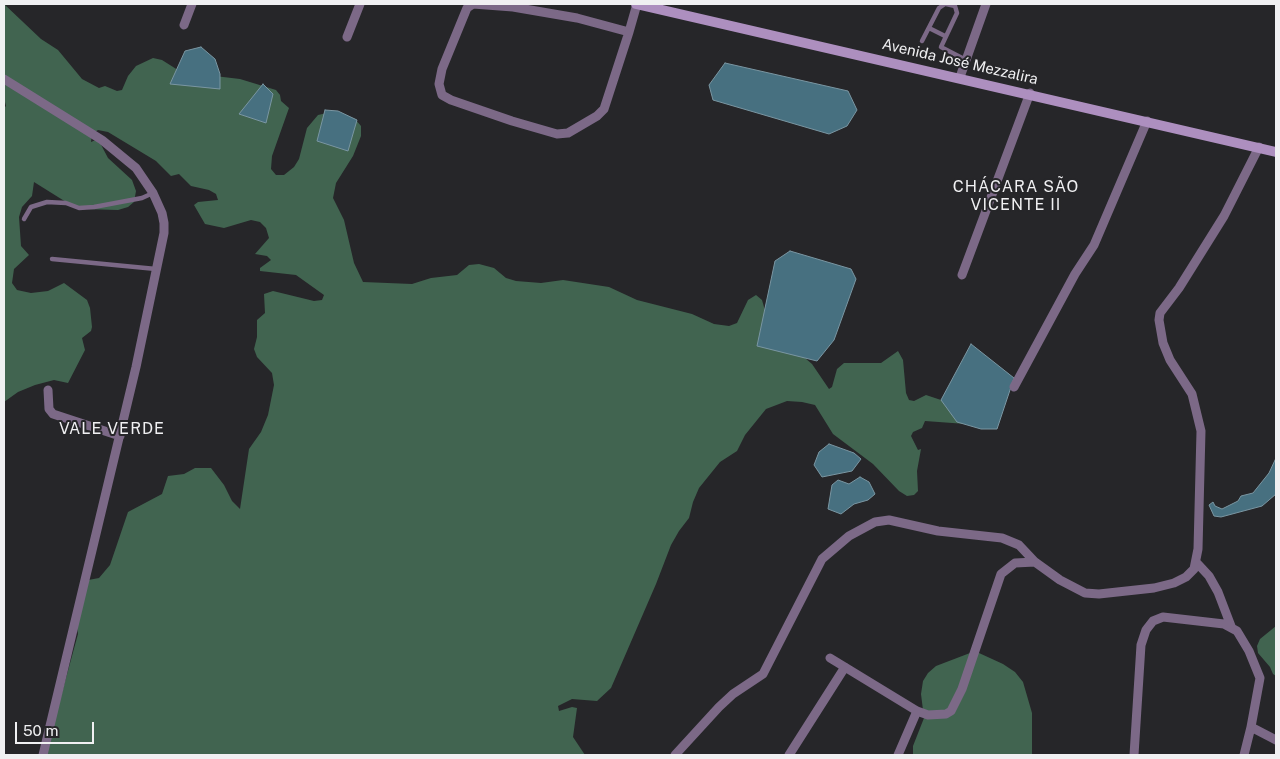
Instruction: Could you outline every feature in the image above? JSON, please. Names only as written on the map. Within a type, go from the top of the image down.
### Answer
[{"type":"main road","name":"Avenida José Mezzalira","points":[[637,4],[1030,93],[1276,152]]},
{"type":"street","points":[[184,25],[192,4]]},
{"type":"street","points":[[347,37],[360,4]]},
{"type":"street","points":[[629,32],[577,18],[513,7],[473,4],[467,8],[442,70],[439,84],[442,94],[451,100],[512,122],[557,134],[568,133],[597,116],[604,109],[629,32],[637,4]]},
{"type":"street","points":[[960,77],[986,4]]},
{"type":"street","points":[[4,79],[102,140],[136,168],[154,193],[164,223],[120,436],[43,755]]},
{"type":"street","points":[[962,275],[1030,93]]},
{"type":"street","points":[[1014,387],[1075,274],[1094,245],[1147,121]]},
{"type":"street","points":[[675,755],[733,694],[763,674],[822,559],[832,549],[862,527],[875,522],[889,520],[938,531],[1002,538],[1019,545],[1035,562],[1074,590],[1099,594],[1174,583],[1186,577],[1194,569],[1196,562],[1201,431],[1192,394],[1170,360],[1160,330],[1160,313],[1179,288],[1224,216],[1258,148]]},
{"type":"street","points":[[48,390],[49,409],[53,414],[120,436]]},
{"type":"street","points":[[830,658],[917,711],[938,716],[951,710],[962,689],[1001,574],[1015,563],[1035,562]]},
{"type":"street","points":[[1196,562],[1209,576],[1218,592],[1231,626],[1241,636],[1260,678],[1244,755]]},
{"type":"street","points":[[1134,755],[1140,645],[1146,630],[1154,621],[1163,617],[1231,626]]},
{"type":"street","points":[[789,755],[845,667]]},
{"type":"street","points":[[898,755],[917,711]]},
{"type":"street","points":[[1251,727],[1276,740]]},
{"type":"lane","points":[[922,41],[939,8],[945,4],[955,6],[957,13],[941,47],[966,60]]},
{"type":"lane","points":[[929,28],[945,36]]},
{"type":"lane","points":[[24,219],[31,207],[47,202],[66,203],[79,208],[94,207],[154,193]]},
{"type":"lane","points":[[52,259],[156,269]]},
{"type":"green space","points":[[4,4],[41,39],[58,50],[82,79],[99,88],[105,86],[117,91],[122,90],[128,76],[136,66],[153,58],[162,60],[181,72],[240,79],[276,90],[280,95],[281,101],[289,108],[272,156],[271,169],[276,175],[284,175],[294,167],[299,159],[307,128],[318,115],[336,111],[355,119],[361,126],[361,136],[353,156],[336,183],[333,198],[344,220],[354,263],[363,282],[412,284],[431,278],[457,275],[469,265],[479,264],[494,268],[506,278],[516,281],[541,283],[563,280],[609,287],[637,300],[692,314],[714,324],[729,326],[737,323],[748,300],[756,295],[762,300],[770,328],[812,364],[829,389],[832,387],[837,369],[844,363],[881,363],[898,351],[903,360],[906,393],[909,400],[914,401],[926,395],[953,404],[966,424],[925,421],[922,428],[913,432],[911,436],[918,450],[921,449],[917,471],[918,491],[914,495],[907,496],[899,491],[873,464],[833,434],[815,405],[787,401],[766,409],[745,435],[737,451],[720,462],[699,488],[689,518],[671,545],[611,688],[597,701],[572,699],[558,706],[559,711],[572,707],[577,708],[573,737],[585,755],[45,755],[78,634],[75,612],[83,581],[99,578],[110,565],[128,512],[162,494],[168,476],[184,474],[195,468],[211,468],[224,485],[232,501],[240,509],[249,449],[261,432],[268,415],[274,385],[272,373],[257,357],[254,349],[257,337],[257,320],[265,313],[264,294],[273,291],[314,301],[322,300],[324,295],[296,275],[260,271],[260,268],[271,260],[267,256],[255,254],[269,238],[266,228],[260,222],[251,220],[224,228],[205,224],[194,205],[198,202],[218,200],[216,194],[209,190],[191,186],[179,174],[171,176],[156,161],[108,132],[98,130],[92,134],[91,142],[98,139],[108,158],[132,180],[136,191],[134,202],[128,207],[118,210],[84,209],[66,202],[34,182],[32,196],[22,207],[19,217],[21,246],[29,255],[14,269],[12,283],[17,290],[31,293],[48,291],[64,283],[87,300],[92,327],[91,331],[82,338],[85,350],[68,383],[54,380],[35,385],[18,392],[4,402],[4,108],[6,106],[4,98]]},
{"type":"green space","points":[[1276,626],[1276,676],[1258,653],[1257,646],[1260,639]]},
{"type":"green space","points":[[970,653],[979,653],[1003,664],[1015,672],[1023,682],[1032,713],[1032,755],[913,755],[913,746],[924,718],[921,694],[923,681],[936,666]]},
{"type":"water","points":[[201,47],[215,59],[220,74],[220,89],[170,84],[185,51]]},
{"type":"water","points":[[725,63],[848,91],[857,110],[847,126],[829,134],[713,100],[709,85]]},
{"type":"water","points":[[263,84],[273,94],[266,123],[239,114]]},
{"type":"water","points":[[325,110],[338,111],[357,120],[348,151],[317,141]]},
{"type":"water","points":[[790,251],[851,269],[856,279],[834,340],[817,361],[757,346],[775,261]]},
{"type":"water","points":[[971,344],[1014,378],[997,429],[981,429],[957,422],[941,400]]},
{"type":"water","points":[[829,444],[854,453],[861,459],[852,471],[822,477],[814,465],[819,452]]},
{"type":"water","points":[[1276,458],[1276,494],[1262,506],[1221,517],[1214,516],[1209,505],[1213,502],[1215,506],[1222,509],[1238,501],[1241,496],[1253,493],[1269,473]]},
{"type":"water","points":[[860,477],[869,482],[875,494],[868,500],[854,504],[841,514],[828,509],[832,485],[838,480],[849,484]]},
{"type":"district","name":"CHÁCARA SÃO VICENTE II","points":[[1016,196]]},
{"type":"district","name":"VALE VERDE","points":[[112,429]]}]
